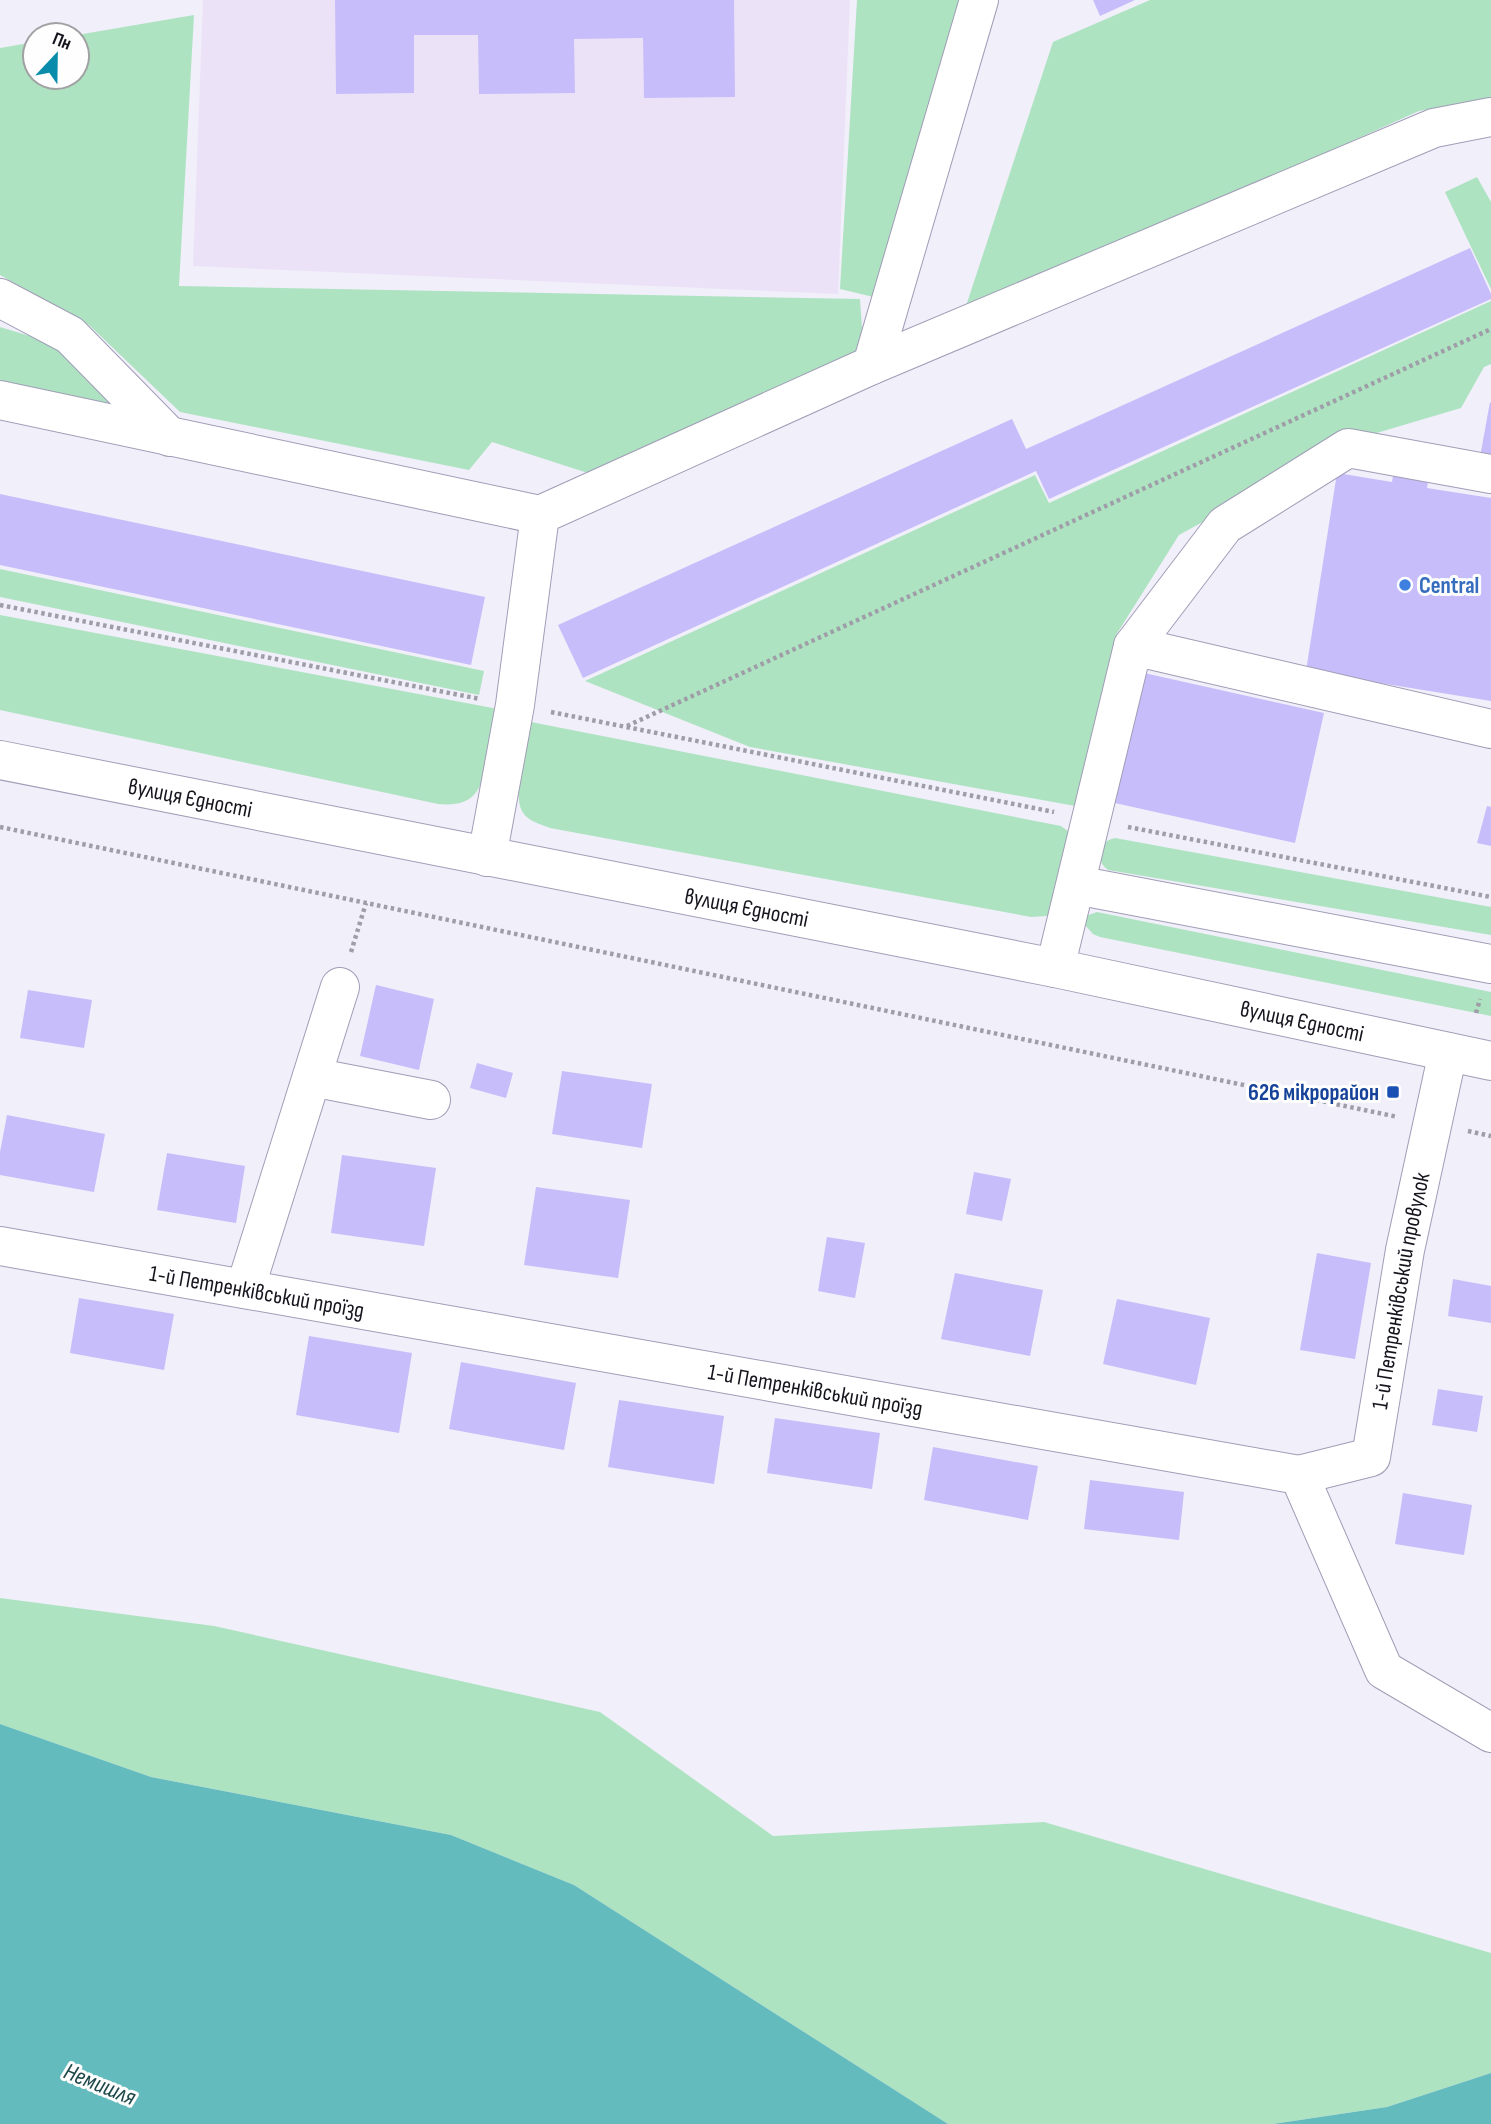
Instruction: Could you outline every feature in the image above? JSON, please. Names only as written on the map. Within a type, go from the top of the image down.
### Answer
[{"type":"street","points":[[873,365],[979,0]]},
{"type":"street","points":[[0,400],[540,514],[873,365],[1434,128],[1491,117]]},
{"type":"street","points":[[0,298],[70,335],[170,437]]},
{"type":"street","points":[[1055,968],[1133,646],[1225,524],[1348,448],[1491,474]]},
{"type":"street","points":[[487,857],[515,705],[540,514]]},
{"type":"street","points":[[1133,646],[1491,729]]},
{"type":"street","name":"вулиця Єдності","points":[[0,760],[1055,968],[1491,1060]]},
{"type":"street","points":[[1076,885],[1491,964]]},
{"type":"street","points":[[245,1289],[340,987]]},
{"type":"street","name":"1-й Петренківський провулок","points":[[1299,1475],[1371,1457],[1405,1250],[1448,1052]]},
{"type":"street","points":[[312,1077],[431,1100]]},
{"type":"street","name":"1-й Петренківський проїзд","points":[[0,1246],[1299,1475]]},
{"type":"street","points":[[1299,1475],[1384,1670],[1491,1733]]},
{"type":"path","points":[[625,727],[1491,329]]},
{"type":"path","points":[[0,605],[1491,897]]},
{"type":"path","points":[[0,827],[1491,1136]]},
{"type":"path","points":[[340,987],[366,903]]},
{"type":"shaded area","points":[[203,0],[850,0],[838,294],[193,266]]},
{"type":"green space","points":[[857,0],[968,0],[882,299],[840,289]]},
{"type":"green space","points":[[1150,0],[1491,0],[1491,98],[1419,111],[963,315],[1053,42]]},
{"type":"green space","points":[[194,15],[179,286],[860,299],[864,357],[597,476],[492,442],[469,470],[180,412],[89,325],[0,275],[0,48],[21,44],[21,91],[91,91],[91,33]]},
{"type":"green space","points":[[1477,177],[1491,202],[1491,289],[1445,192]]},
{"type":"green space","points":[[1491,301],[1491,364],[1484,367],[1461,408],[1353,440],[1179,535],[1116,635],[1075,806],[750,747],[585,681],[1035,475],[1049,503]]},
{"type":"green space","points":[[0,327],[63,346],[133,416],[0,385]]},
{"type":"green space","points":[[0,569],[484,671],[479,695],[0,597]]},
{"type":"green space","points":[[0,615],[498,709],[479,789],[468,800],[460,803],[438,804],[0,710]]},
{"type":"green space","points":[[531,722],[1061,826],[1072,834],[1052,911],[1047,916],[1031,917],[550,828],[527,817],[519,803],[519,780]]},
{"type":"green space","points":[[1115,838],[1491,907],[1491,935],[1108,870],[1101,861],[1100,851],[1105,843]]},
{"type":"green space","points":[[1097,912],[1491,992],[1491,1016],[1100,937],[1085,925],[1086,916]]},
{"type":"green space","points":[[0,1598],[214,1626],[600,1712],[773,1836],[1044,1822],[1491,1953],[1491,2073],[1387,2107],[1273,2124],[948,2124],[574,1885],[451,1835],[151,1777],[0,1724]]},
{"type":"water","name":"Немишля","points":[[0,1724],[151,1777],[451,1835],[574,1885],[948,2124],[0,2124]]},
{"type":"water","points":[[1491,2073],[1491,2124],[1273,2124],[1387,2107]]},
{"type":"building","points":[[335,0],[734,0],[735,97],[644,98],[643,38],[574,39],[575,93],[479,94],[478,35],[414,35],[414,93],[336,94]]},
{"type":"building","points":[[1093,0],[1135,0],[1100,16]]},
{"type":"building","points":[[1470,248],[1491,299],[1049,499],[1036,471],[583,678],[558,625],[1012,419],[1026,449]]},
{"type":"building","points":[[1491,403],[1491,460],[1480,457]]},
{"type":"building","name":"Central","points":[[1395,463],[1430,469],[1427,488],[1491,498],[1491,701],[1306,671],[1337,473],[1392,482]]},
{"type":"building","points":[[0,494],[485,597],[471,665],[0,565]]},
{"type":"building","points":[[1144,673],[1324,713],[1295,843],[1115,803]]},
{"type":"building","points":[[1487,806],[1491,807],[1491,846],[1477,843]]},
{"type":"building","points":[[376,985],[434,999],[419,1070],[360,1056]]},
{"type":"building","points":[[28,990],[92,1000],[84,1048],[20,1038]]},
{"type":"building","points":[[477,1063],[513,1073],[506,1098],[470,1088]]},
{"type":"building","points":[[562,1071],[652,1084],[642,1148],[552,1134]]},
{"type":"building","points":[[7,1115],[105,1134],[94,1192],[0,1175],[0,1152]]},
{"type":"building","points":[[167,1153],[245,1166],[236,1223],[157,1210]]},
{"type":"building","points":[[342,1155],[436,1168],[424,1246],[331,1233]]},
{"type":"building","points":[[974,1172],[1011,1179],[1002,1221],[966,1214]]},
{"type":"building","points":[[536,1187],[630,1200],[618,1278],[524,1265]]},
{"type":"building","points":[[827,1237],[865,1243],[855,1298],[818,1291]]},
{"type":"building","points":[[1317,1253],[1371,1263],[1355,1359],[1300,1350]]},
{"type":"building","points":[[955,1273],[1043,1290],[1030,1356],[941,1339]]},
{"type":"building","points":[[1453,1279],[1491,1286],[1491,1323],[1448,1316]]},
{"type":"building","points":[[79,1298],[174,1314],[164,1370],[70,1353]]},
{"type":"building","points":[[1117,1299],[1210,1318],[1196,1385],[1103,1364]]},
{"type":"building","points":[[309,1336],[412,1353],[399,1433],[296,1415]]},
{"type":"building","points":[[461,1362],[576,1383],[564,1450],[449,1429]]},
{"type":"building","points":[[1438,1389],[1483,1396],[1477,1432],[1432,1425]]},
{"type":"building","points":[[619,1400],[724,1416],[714,1484],[608,1467]]},
{"type":"building","points":[[775,1418],[880,1433],[872,1489],[767,1473]]},
{"type":"building","points":[[933,1447],[1038,1466],[1028,1520],[924,1500]]},
{"type":"building","points":[[1090,1480],[1184,1492],[1179,1540],[1084,1529]]},
{"type":"building","points":[[1403,1493],[1472,1505],[1464,1555],[1395,1544]]},
{"type":"place","name":"Central","points":[[1405,585]]},
{"type":"place","name":"626 мікрорайон","points":[[1393,1092]]}]
